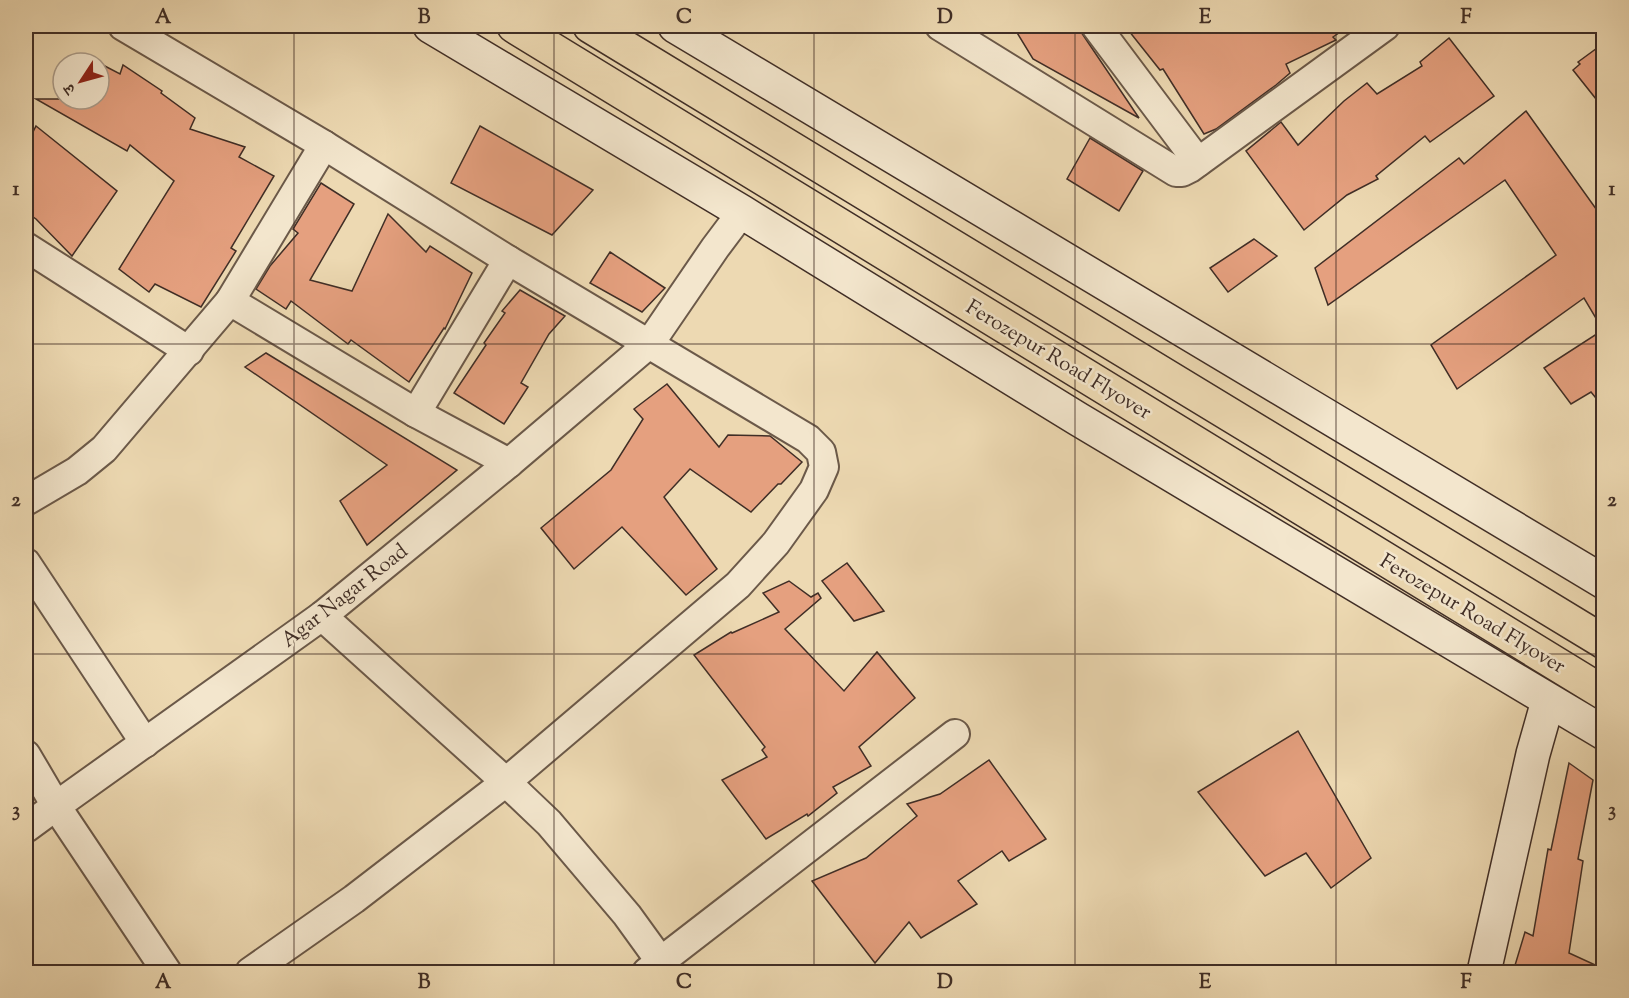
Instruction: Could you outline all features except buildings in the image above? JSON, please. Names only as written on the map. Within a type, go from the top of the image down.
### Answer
[{"type":"highway","name":"Ferozepur Road Flyover","points":[[514,26],[1604,693]]},
{"type":"highway","name":"Ferozepur Road Flyover","points":[[590,26],[1604,642]]},
{"type":"main road","points":[[430,26],[742,212],[1077,419],[1599,731]]},
{"type":"main road","points":[[675,26],[1604,582]]},
{"type":"main road","points":[[1506,675],[1533,754]]},
{"type":"main road","points":[[1484,972],[1533,754],[1548,701]]},
{"type":"main road","points":[[1533,754],[1560,739],[1599,731]]},
{"type":"street","points":[[123,26],[324,145],[508,260],[808,439],[821,452],[824,467],[814,490],[776,543],[738,585],[506,782],[354,899],[250,972]]},
{"type":"street","points":[[940,26],[1176,172],[1182,172],[1198,162],[1385,26]]},
{"type":"street","points":[[1096,26],[1198,162]]},
{"type":"street","points":[[26,501],[77,471],[104,450],[189,351],[230,302],[324,145]]},
{"type":"street","name":"Agar Nagar Road","points":[[26,828],[322,616],[509,463],[650,343],[742,212]]},
{"type":"street","points":[[26,247],[189,351]]},
{"type":"street","points":[[416,413],[508,260]]},
{"type":"street","points":[[230,302],[416,413],[509,463]]},
{"type":"street","points":[[26,563],[146,743]]},
{"type":"street","points":[[322,616],[549,823],[627,915],[654,967],[955,734]]},
{"type":"street","points":[[26,755],[56,806],[167,972]]}]
